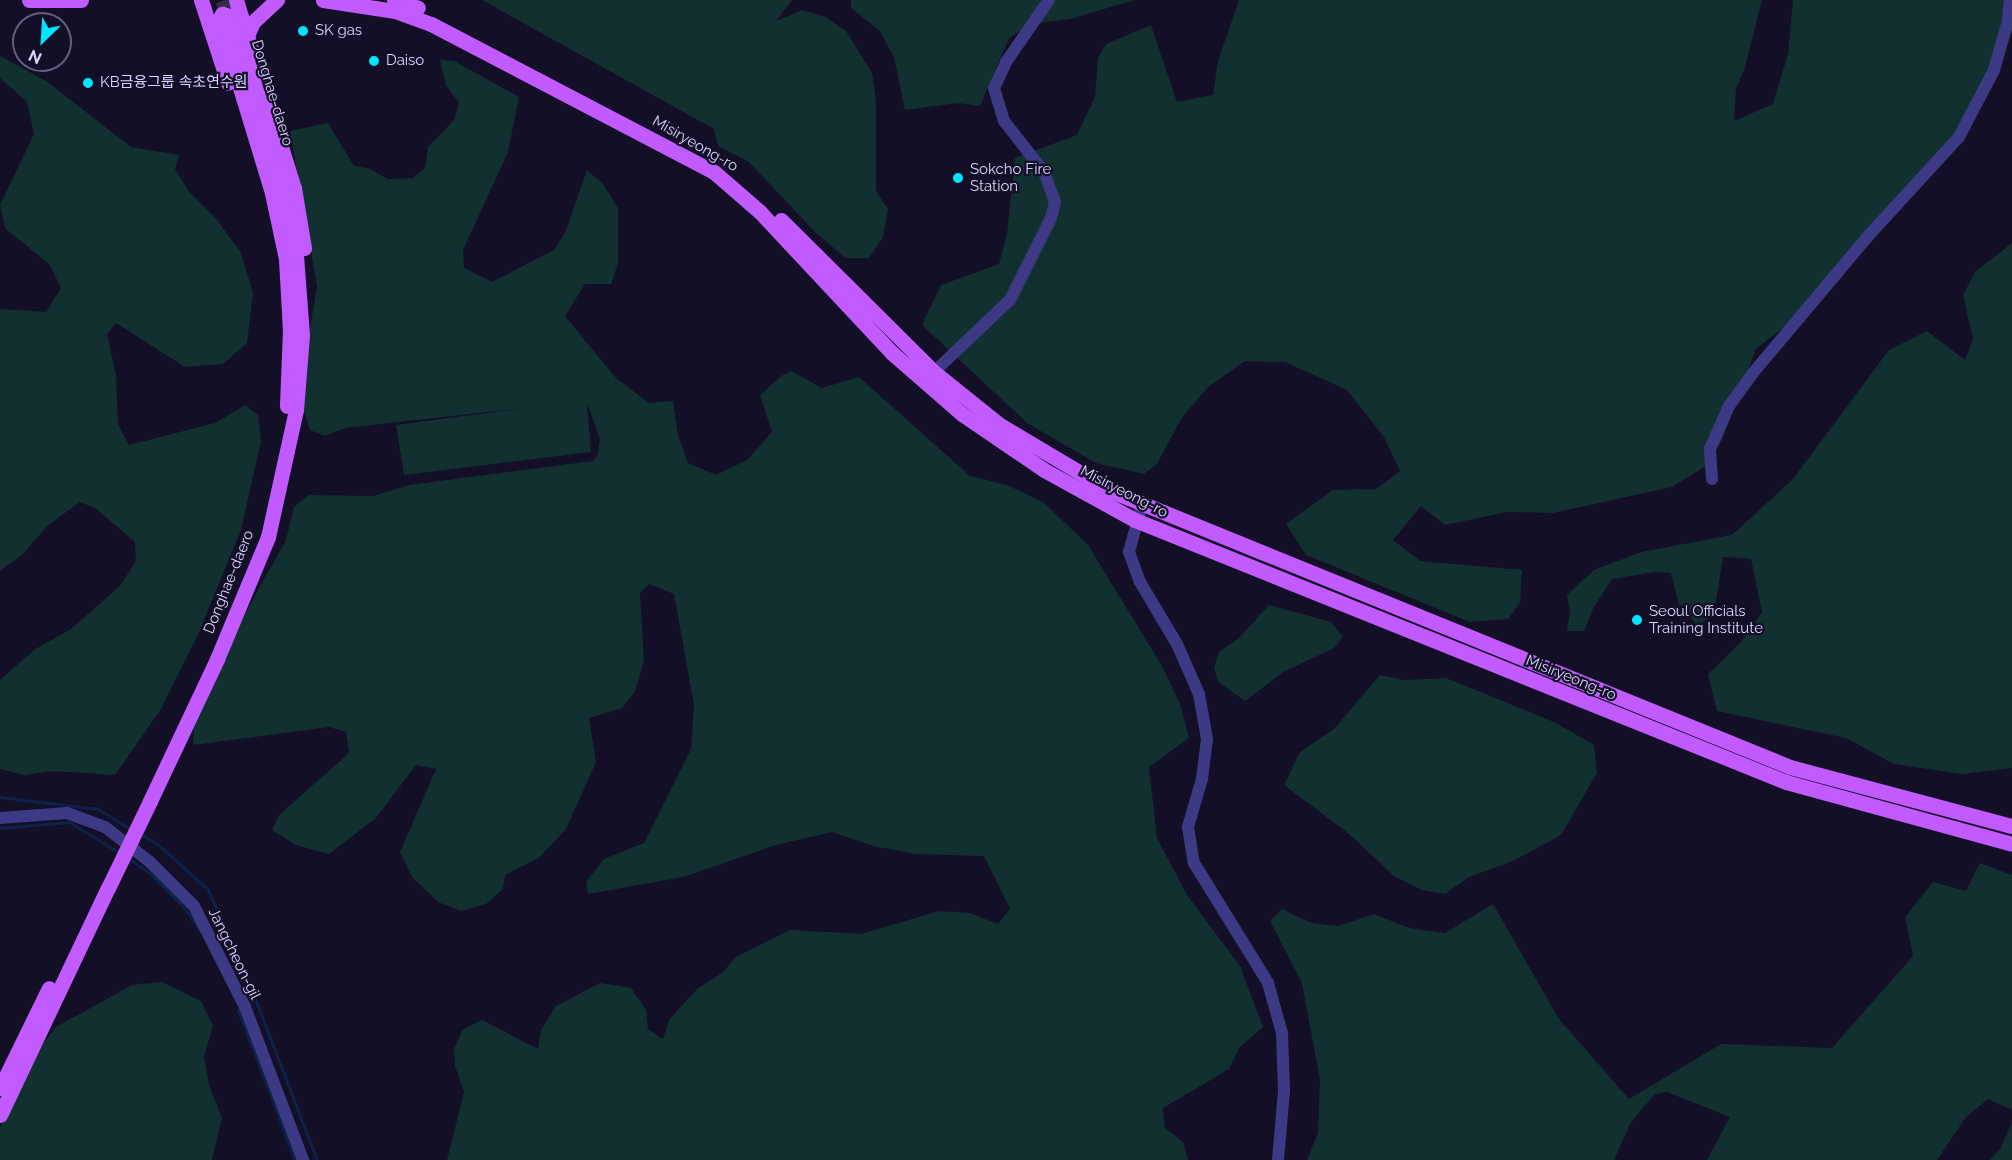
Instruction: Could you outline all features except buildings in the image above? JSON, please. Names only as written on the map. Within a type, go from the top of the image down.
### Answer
[{"type":"main road","points":[[29,0],[81,0]]},
{"type":"main road","points":[[201,0],[227,26],[247,36]]},
{"type":"main road","points":[[227,26],[236,0]]},
{"type":"main road","points":[[277,0],[252,22],[247,36],[294,188],[302,226],[307,282],[295,319]]},
{"type":"main road","name":"Misiryeong-ro","points":[[323,0],[395,12],[447,31],[714,172],[760,212],[884,345],[962,414],[1044,470],[1135,520],[1786,782],[2012,844]]},
{"type":"main road","name":"Misiryeong-ro","points":[[394,0],[450,22],[726,169],[934,372],[1033,447],[1142,506],[1790,767],[2012,826]]},
{"type":"main road","name":"Donghae-daero","points":[[104,885],[146,800],[228,617],[260,533],[287,403],[295,319],[286,259],[272,193],[227,26]]},
{"type":"main road","points":[[0,1088],[104,885]]},
{"type":"main road","points":[[0,1115],[104,885]]},
{"type":"street","points":[[934,372],[1010,300],[1051,218],[1055,202],[1044,172],[1004,121],[994,88],[1001,69],[1050,0]]},
{"type":"street","points":[[1712,479],[1710,449],[1730,406],[1752,374],[1959,137],[1994,70],[2008,21],[2010,0]]},
{"type":"street","points":[[1142,506],[1135,520],[1129,552],[1140,582],[1177,644],[1201,705],[1207,739],[1202,779],[1188,826],[1194,863],[1268,983],[1282,1033],[1284,1091],[1278,1160]]},
{"type":"street","name":"Jangcheon-gil","points":[[0,818],[67,813],[105,827],[150,862],[194,906],[245,1007],[303,1160]]},
{"type":"green space","points":[[482,0],[792,0],[776,21],[802,10],[826,17],[846,31],[872,73],[876,101],[876,191],[888,209],[883,237],[869,258],[846,258],[817,234],[749,162],[718,146],[714,129]]},
{"type":"green space","points":[[851,0],[1135,0],[1070,19],[1031,24],[1009,38],[980,106],[958,103],[905,110],[894,57],[879,30],[851,8]]},
{"type":"green space","points":[[1239,0],[1762,0],[1744,71],[1736,88],[1734,121],[1773,104],[1788,54],[1793,0],[2010,0],[2012,32],[1984,99],[1797,317],[1756,349],[1722,440],[1706,466],[1672,487],[1553,513],[1507,512],[1445,525],[1421,506],[1393,540],[1420,561],[1522,570],[1520,603],[1508,619],[1470,622],[1306,555],[1286,524],[1333,490],[1376,489],[1400,471],[1384,437],[1347,390],[1285,362],[1245,361],[1208,387],[1181,419],[1157,464],[1144,474],[1096,463],[1027,423],[922,325],[941,285],[999,264],[1007,234],[1015,158],[1077,135],[1095,97],[1098,58],[1106,44],[1151,25],[1177,102],[1213,95],[1218,61]]},
{"type":"green space","points":[[0,56],[12,63],[12,72],[29,72],[46,81],[131,147],[179,155],[175,169],[189,192],[217,220],[241,253],[253,293],[247,343],[223,364],[185,367],[116,323],[107,334],[116,376],[118,424],[129,445],[215,423],[245,405],[258,415],[261,441],[241,530],[197,637],[161,709],[115,775],[53,771],[25,775],[0,769],[0,680],[34,650],[71,629],[120,586],[136,561],[135,542],[95,508],[80,502],[47,526],[23,554],[0,571],[0,309],[46,312],[61,288],[50,265],[5,228],[0,205],[34,134],[27,102],[0,78]]},
{"type":"green space","points":[[440,60],[454,61],[519,97],[508,152],[463,250],[464,268],[492,282],[554,250],[565,233],[587,170],[603,184],[618,208],[618,263],[611,284],[585,284],[565,316],[616,378],[649,403],[673,401],[678,435],[688,463],[716,475],[747,460],[772,432],[760,395],[781,376],[791,371],[822,388],[859,377],[970,476],[1007,485],[1043,502],[1088,545],[1162,666],[1180,704],[1189,738],[1149,767],[1157,838],[1187,895],[1240,966],[1263,1027],[1240,1047],[1229,1069],[1163,1108],[1165,1128],[1183,1142],[1188,1160],[447,1160],[464,1092],[455,1066],[454,1049],[463,1029],[482,1020],[538,1049],[541,1030],[556,1006],[600,983],[631,988],[646,1010],[648,1029],[663,1039],[669,1020],[697,989],[722,973],[736,957],[790,930],[861,934],[939,911],[970,913],[998,924],[1010,909],[984,856],[916,854],[873,846],[832,832],[776,845],[683,877],[588,894],[586,882],[604,859],[644,843],[691,749],[694,705],[674,594],[649,584],[640,593],[644,661],[635,691],[622,708],[589,718],[596,762],[566,829],[539,858],[505,875],[503,889],[486,904],[461,911],[438,902],[412,877],[400,852],[436,769],[416,765],[376,818],[329,854],[296,845],[272,830],[279,815],[349,753],[346,732],[329,727],[193,745],[194,724],[227,646],[286,540],[294,507],[309,495],[374,496],[409,485],[593,461],[598,454],[600,439],[587,403],[591,452],[404,475],[396,425],[532,407],[345,428],[325,436],[310,430],[303,408],[304,365],[317,286],[290,131],[328,123],[354,166],[368,168],[388,179],[413,178],[425,168],[428,147],[454,120],[459,103],[446,85]]},
{"type":"green space","points":[[2012,243],[2012,768],[1962,774],[1894,764],[1846,738],[1717,711],[1708,674],[1741,642],[1762,612],[1751,559],[1723,557],[1714,614],[1698,626],[1679,605],[1671,573],[1654,572],[1612,579],[1594,607],[1584,631],[1567,631],[1570,612],[1567,595],[1594,570],[1641,552],[1732,535],[1793,479],[1889,350],[1927,331],[1965,360],[1973,339],[1963,295],[1975,272]]},
{"type":"green space","points":[[1269,605],[1331,622],[1343,637],[1334,648],[1283,672],[1245,701],[1218,682],[1214,667],[1219,652],[1239,638]]},
{"type":"green space","points":[[1380,675],[1404,680],[1446,678],[1554,722],[1594,745],[1597,773],[1561,835],[1513,861],[1469,877],[1445,894],[1422,890],[1394,876],[1348,833],[1284,785],[1300,752],[1334,729]]},
{"type":"green space","points":[[1980,863],[2012,875],[2012,1110],[1988,1099],[1966,1117],[1937,1160],[1707,1160],[1730,1117],[1667,1092],[1654,1095],[1631,1122],[1614,1160],[1307,1160],[1318,1133],[1320,1080],[1302,983],[1270,921],[1282,909],[1311,923],[1338,926],[1374,914],[1409,928],[1445,933],[1493,904],[1559,1019],[1629,1099],[1721,1044],[1832,1048],[1913,956],[1905,917],[1933,882],[1966,891]]},
{"type":"green space","points":[[162,982],[201,1001],[213,1026],[204,1057],[209,1085],[222,1118],[212,1160],[0,1160],[0,1128],[35,1054],[56,1027],[132,985]]},
{"type":"green space","points":[[2012,1122],[2012,1160],[1990,1160],[2000,1149]]},
{"type":"waterway","points":[[0,797],[98,809],[132,830]]},
{"type":"waterway","points":[[0,828],[69,822],[120,853]]},
{"type":"waterway","points":[[141,834],[160,846],[208,890],[244,970],[317,1160]]},
{"type":"waterway","points":[[128,858],[151,874],[184,907],[201,932]]},
{"type":"waterway","points":[[238,1010],[295,1160]]},
{"type":"tunnel","points":[[223,0],[232,25]]},
{"type":"place","name":"SK gas","points":[[303,31]]},
{"type":"place","name":"Daiso","points":[[374,61]]},
{"type":"place","name":"KB금융그룹 속초연수원","points":[[88,83]]},
{"type":"place","name":"Sokcho Fire Station","points":[[958,178]]},
{"type":"place","name":"Seoul Officials Training Institute","points":[[1637,620]]}]
